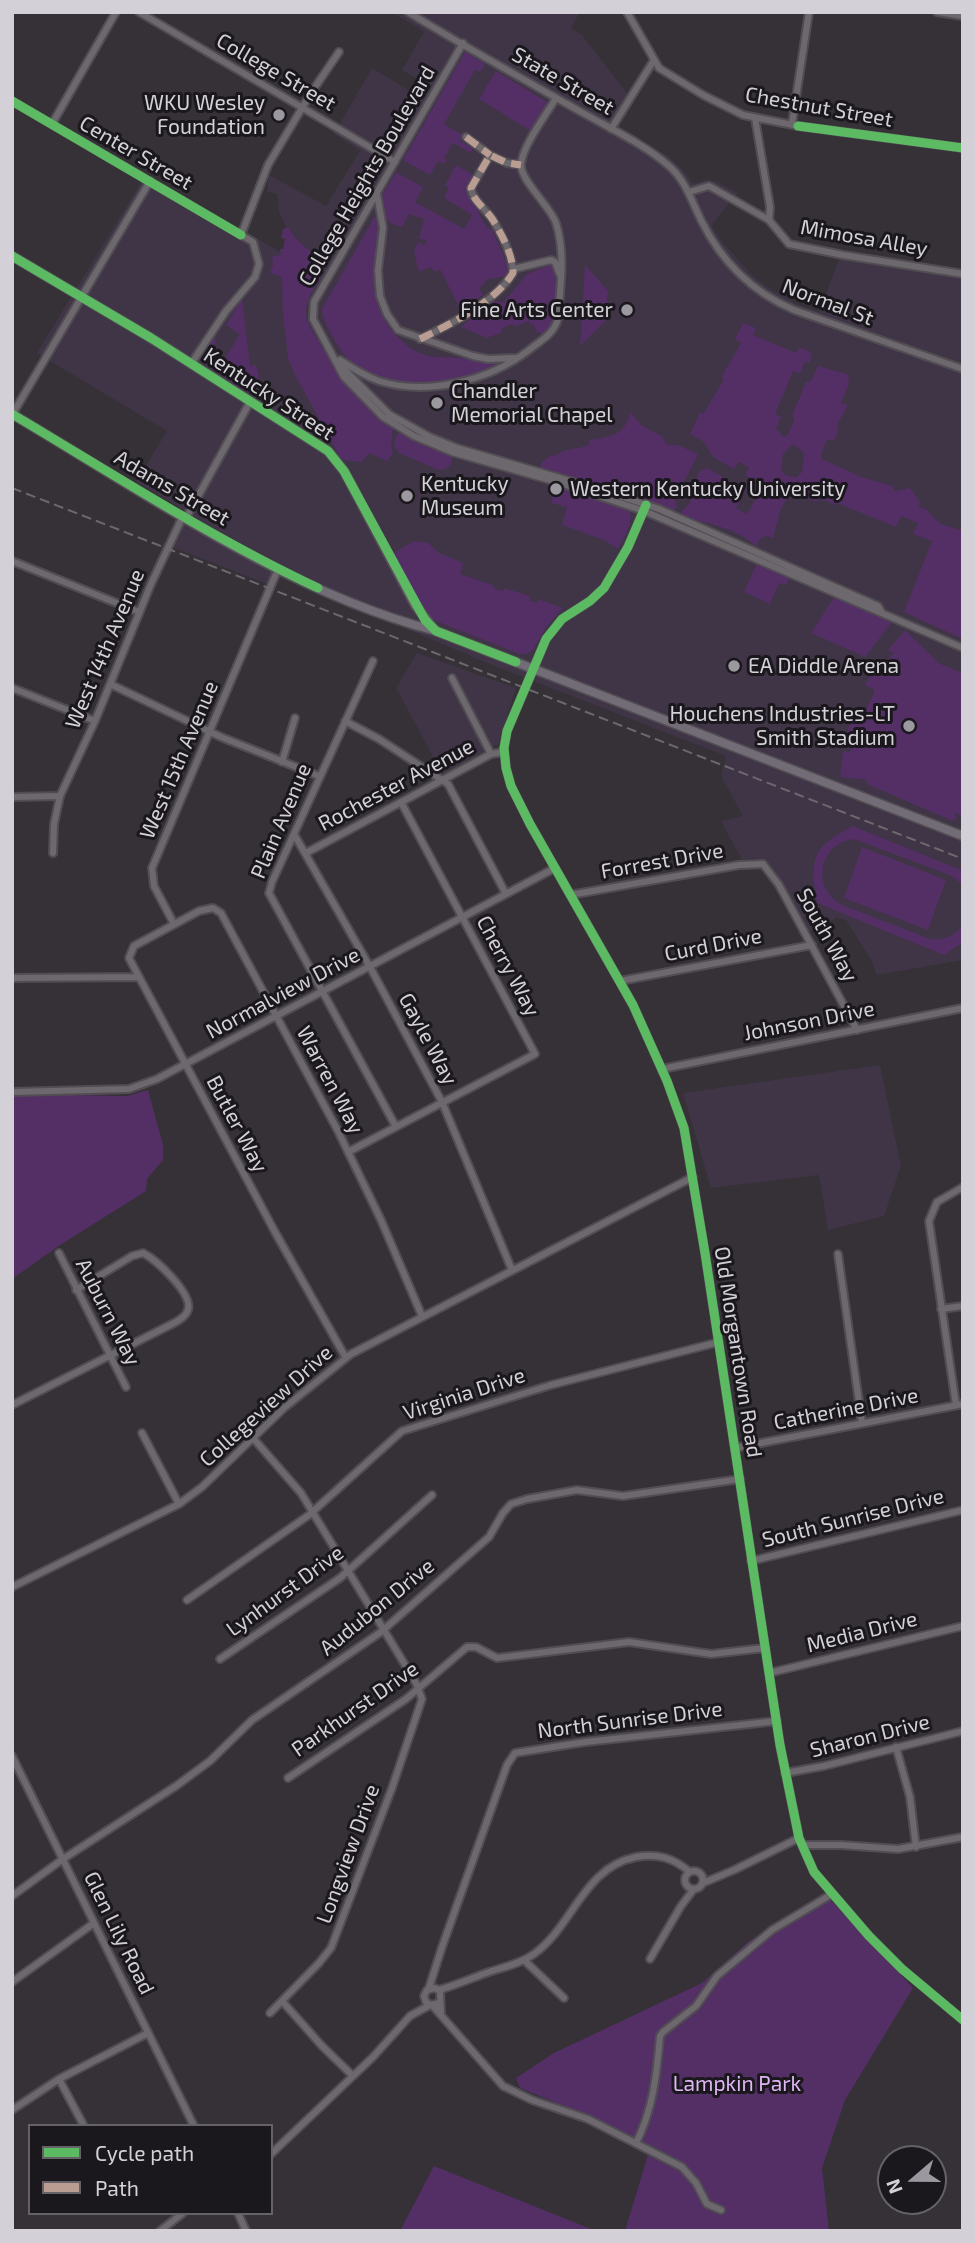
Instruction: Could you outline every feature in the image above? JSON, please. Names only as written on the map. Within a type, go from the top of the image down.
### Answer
[{"type":"main road","name":"Kentucky Street","points":[[12,256],[191,364],[334,456],[415,605],[436,631]]},
{"type":"main road","name":"Adams Street","points":[[12,414],[184,517],[278,569],[399,621],[436,631],[963,836]]},
{"type":"street","points":[[52,124],[116,12]]},
{"type":"street","name":"College Street","points":[[139,12],[395,162]]},
{"type":"street","name":"State Street","points":[[408,12],[611,129],[670,167],[690,192]]},
{"type":"street","name":"Chestnut Street","points":[[627,12],[654,60],[667,74],[743,115],[963,148]]},
{"type":"street","points":[[792,124],[809,12]]},
{"type":"street","points":[[937,12],[963,16]]},
{"type":"street","name":"College Heights Boulevard","points":[[463,43],[314,302],[313,320],[339,365],[389,414],[430,437],[645,508],[878,606],[881,611],[963,648]]},
{"type":"street","points":[[191,364],[226,311],[255,277],[259,264],[257,253],[253,242],[241,235],[268,165],[339,52]]},
{"type":"street","points":[[611,129],[654,60]]},
{"type":"street","points":[[333,355],[369,377],[414,387],[465,380],[503,367],[556,326],[561,278],[561,241],[555,219],[523,173],[521,165],[525,151],[556,98]]},
{"type":"street","name":"Center Street","points":[[12,101],[241,235]]},
{"type":"street","points":[[755,118],[770,207],[769,220]]},
{"type":"street","points":[[466,137],[490,155],[507,163],[521,165]]},
{"type":"street","points":[[421,339],[464,317],[500,288],[510,278],[514,268],[492,218],[471,194],[471,188],[490,155]]},
{"type":"street","points":[[12,414],[150,181]]},
{"type":"street","name":"Mimosa Alley","points":[[690,192],[709,186],[769,220],[789,244],[963,274]]},
{"type":"street","name":"Normal St","points":[[690,192],[698,215],[718,250],[740,275],[767,298],[963,369]]},
{"type":"street","points":[[377,194],[383,228],[378,270],[380,296],[387,314],[398,330],[473,356],[488,359],[517,358]]},
{"type":"street","points":[[514,268],[551,260],[555,262],[561,278]]},
{"type":"street","name":"West 14th Avenue","points":[[53,853],[54,818],[60,796],[95,721],[139,612],[184,517],[250,402]]},
{"type":"street","points":[[532,668],[546,639],[556,626],[604,588],[628,547],[645,508]]},
{"type":"street","points":[[12,561],[139,612]]},
{"type":"street","name":"West 15th Avenue","points":[[174,924],[154,886],[152,868],[278,569]]},
{"type":"street","name":"Plain Avenue","points":[[323,991],[270,896],[271,886],[373,662]]},
{"type":"street","name":"Old Morgantown Road","points":[[532,668],[507,731],[504,752],[511,786],[620,981],[662,1069],[684,1128],[785,1773],[800,1841],[814,1872],[886,1954],[963,2020]]},
{"type":"street","points":[[452,678],[491,754]]},
{"type":"street","points":[[110,684],[210,732],[319,776]]},
{"type":"street","points":[[12,688],[95,721]]},
{"type":"street","points":[[282,762],[295,718]]},
{"type":"street","points":[[345,721],[379,739],[448,784],[506,894]]},
{"type":"street","name":"Rochester Avenue","points":[[306,853],[491,754],[504,752]]},
{"type":"street","points":[[12,797],[60,796]]},
{"type":"street","name":"Cherry Way","points":[[401,802],[534,1054],[442,1102]]},
{"type":"street","name":"Gayle Way","points":[[294,834],[370,967],[442,1102],[512,1270]]},
{"type":"street","name":"Forrest Drive","points":[[570,895],[760,863]]},
{"type":"street","name":"South Way","points":[[760,863],[766,866],[776,879],[857,1030]]},
{"type":"street","name":"Normalview Drive","points":[[12,1092],[133,1088],[165,1076],[555,868]]},
{"type":"street","name":"Warren Way","points":[[174,924],[202,910],[219,910],[348,1152],[422,1316]]},
{"type":"street","name":"Butler Way","points":[[174,924],[132,948],[129,958],[346,1358]]},
{"type":"street","name":"Curd Drive","points":[[620,981],[812,944]]},
{"type":"street","points":[[12,978],[138,976]]},
{"type":"street","points":[[323,991],[395,1125]]},
{"type":"street","name":"Johnson Drive","points":[[662,1069],[963,1008]]},
{"type":"street","points":[[348,1152],[442,1102]]},
{"type":"street","name":"Collegeview Drive","points":[[12,1587],[179,1504],[202,1487],[284,1408],[346,1358],[693,1177]]},
{"type":"street","points":[[960,1405],[929,1221],[937,1202],[963,1187]]},
{"type":"street","name":"Auburn Way","points":[[59,1253],[126,1387]]},
{"type":"street","points":[[12,1405],[182,1318],[188,1310],[187,1299],[170,1276],[144,1253],[132,1256],[76,1290]]},
{"type":"street","points":[[838,1254],[862,1423]]},
{"type":"street","points":[[942,1309],[963,1306]]},
{"type":"street","name":"Virginia Drive","points":[[187,1600],[313,1511],[390,1440],[406,1429],[551,1385],[719,1342]]},
{"type":"street","name":"Catherine Drive","points":[[735,1448],[960,1405]]},
{"type":"street","points":[[142,1433],[179,1504]]},
{"type":"street","points":[[253,1438],[296,1485],[418,1689]]},
{"type":"street","name":"Audubon Drive","points":[[12,1896],[63,1859],[176,1786],[211,1760],[252,1720],[383,1629],[489,1537],[503,1513],[512,1504],[578,1490],[623,1496],[740,1479]]},
{"type":"street","name":"Lynhurst Drive","points":[[220,1658],[340,1578],[432,1495]]},
{"type":"street","name":"South Sunrise Drive","points":[[751,1560],[963,1510]]},
{"type":"street","name":"Media Drive","points":[[769,1673],[963,1626]]},
{"type":"street","name":"Parkhurst Drive","points":[[288,1778],[369,1725],[418,1689],[463,1649],[469,1647],[478,1648],[497,1658],[629,1642],[711,1654],[765,1648]]},
{"type":"street","name":"Longview Drive","points":[[270,2013],[319,1964],[334,1942],[419,1713],[422,1699],[418,1689]]},
{"type":"street","name":"North Sunrise Drive","points":[[273,2152],[415,2012],[429,1988],[507,1765],[515,1753],[585,1742],[777,1721]]},
{"type":"street","name":"Sharon Drive","points":[[785,1773],[824,1766],[963,1731]]},
{"type":"street","points":[[896,1747],[910,1797],[916,1847]]},
{"type":"street","name":"Glen Lily Road","points":[[12,1756],[193,2124]]},
{"type":"street","points":[[702,1879],[734,1870],[800,1841],[887,1849],[916,1847],[963,1837]]},
{"type":"street","points":[[564,1998],[524,1960],[546,1944],[595,1880],[612,1865],[626,1859],[655,1855],[667,1857],[690,1872],[697,1872],[702,1879]]},
{"type":"street","points":[[678,1864],[685,1883],[694,1889]]},
{"type":"street","points":[[681,1906],[690,1872]]},
{"type":"street","points":[[650,1959],[681,1906],[694,1889],[699,1888],[702,1879]]},
{"type":"street","points":[[636,2143],[645,2127],[656,2083],[660,2036],[663,2032],[696,2006],[717,1976],[735,1960],[772,1930],[832,1894]]},
{"type":"street","points":[[12,1982],[94,1923]]},
{"type":"street","name":"North Sunrise Drive","points":[[415,2012],[452,1987],[524,1960]]},
{"type":"street","points":[[433,1976],[441,2013],[499,2083],[532,2100],[588,2119],[682,2167],[696,2183],[707,2204],[721,2210]]},
{"type":"street","points":[[429,1988],[437,1998]]},
{"type":"street","points":[[424,1997],[437,1998]]},
{"type":"street","points":[[282,2001],[353,2076]]},
{"type":"street","points":[[12,2110],[59,2079],[148,2034]]},
{"type":"street","points":[[59,2079],[83,2124]]},
{"type":"street","points":[[160,2231],[180,2215]]},
{"type":"street","points":[[239,2215],[246,2231]]},
{"type":"shaded area","name":"Western Kentucky University","points":[[392,12],[580,12],[571,28],[582,35],[629,96],[612,124],[668,156],[686,173],[693,184],[705,180],[715,181],[738,193],[712,227],[751,274],[769,288],[798,304],[819,312],[840,257],[963,273],[963,960],[877,975],[871,960],[846,920],[836,918],[810,932],[769,864],[754,858],[742,860],[721,821],[743,816],[721,776],[726,756],[497,667],[273,573],[268,584],[174,548],[184,523],[174,517],[179,507],[136,482],[167,431],[37,353],[146,174],[282,253],[290,236],[279,212],[277,194],[267,192],[269,175],[326,206],[360,151],[334,134],[372,68],[423,99],[431,87],[402,70],[424,32]]},
{"type":"shaded area","points":[[417,653],[516,688],[498,745],[493,746],[455,675],[449,674],[486,750],[447,773],[442,773],[396,688]]},
{"type":"shaded area","points":[[880,1065],[901,1166],[884,1216],[828,1230],[819,1175],[711,1188],[683,1093]]},
{"type":"green space","points":[[465,52],[485,64],[480,72],[475,70],[444,124],[462,135],[460,141],[473,148],[471,153],[453,143],[444,158],[447,160],[444,164],[438,161],[430,175],[403,160]]},
{"type":"green space","points":[[496,71],[550,104],[534,133],[479,99]]},
{"type":"green space","points":[[456,165],[473,175],[469,185],[470,194],[481,210],[478,212],[487,228],[492,229],[510,271],[508,276],[488,279],[479,289],[484,295],[459,307],[440,269],[434,272],[431,267],[419,272],[414,252],[418,242],[425,245],[427,241],[419,238],[424,219],[409,214],[402,227],[390,223],[381,197],[396,172],[423,187],[415,202],[464,229],[472,215],[444,198],[449,188],[445,185]]},
{"type":"green space","points":[[375,216],[379,226],[374,273],[375,292],[380,310],[395,334],[409,347],[430,356],[490,362],[512,361],[466,377],[417,385],[393,383],[371,376],[352,363],[336,343],[325,322],[322,309]]},
{"type":"green space","points":[[288,227],[295,238],[318,258],[322,275],[307,304],[309,325],[333,365],[351,388],[370,409],[393,427],[393,453],[387,461],[369,453],[362,462],[343,460],[295,375],[288,358],[282,279],[270,273],[272,256],[281,255],[280,249],[283,249],[285,239],[281,238],[283,229]]},
{"type":"green space","points":[[552,264],[558,280],[553,323],[543,334],[537,332],[529,321],[514,327],[512,324],[487,338],[461,327],[492,300],[503,303],[527,274]]},
{"type":"green space","points":[[585,265],[608,291],[605,321],[580,346]]},
{"type":"green space","points":[[242,298],[250,366],[256,365],[259,376],[248,394],[205,364],[202,359],[213,339],[218,338],[207,357],[215,364],[221,365],[240,334],[226,325]]},
{"type":"green space","points":[[743,323],[756,328],[753,335],[796,353],[799,347],[812,353],[810,363],[805,361],[800,374],[793,371],[775,414],[781,417],[776,429],[785,437],[795,418],[792,416],[806,381],[810,383],[818,366],[849,375],[841,403],[848,405],[836,427],[839,428],[834,441],[827,439],[822,459],[861,477],[893,486],[894,491],[910,488],[920,502],[919,507],[926,509],[939,523],[963,531],[963,639],[904,612],[932,541],[913,534],[918,523],[901,516],[896,527],[837,503],[836,505],[819,498],[817,502],[800,495],[790,495],[781,508],[773,538],[761,538],[757,545],[760,550],[733,532],[682,517],[682,511],[689,504],[699,481],[696,479],[700,471],[707,468],[728,480],[731,485],[746,490],[736,508],[747,514],[764,485],[745,475],[749,467],[739,462],[734,469],[713,457],[704,442],[690,434],[700,412],[703,414],[724,380],[721,378],[741,343],[735,339]],"holes":[[[793,444],[804,453],[802,472],[797,477],[786,476],[781,469],[783,454]]]},
{"type":"green space","points":[[630,412],[642,426],[662,436],[667,445],[678,445],[698,454],[675,500],[677,506],[673,512],[541,468],[541,463],[551,455],[588,446],[589,440],[620,431]]},
{"type":"green space","points":[[400,433],[452,457],[450,465],[439,470],[399,453],[394,445],[396,435]]},
{"type":"green space","points":[[556,485],[629,510],[630,524],[618,549],[604,540],[562,525],[567,507],[551,503]]},
{"type":"green space","points":[[414,541],[428,543],[439,553],[463,563],[460,574],[493,585],[493,588],[503,591],[504,588],[530,596],[529,601],[537,603],[538,599],[563,608],[546,627],[533,650],[526,654],[436,621],[425,612],[393,556]]},
{"type":"green space","points":[[757,563],[790,577],[786,585],[779,583],[770,604],[744,592]]},
{"type":"green space","points":[[834,597],[892,622],[865,657],[811,633]]},
{"type":"green space","name":"Houchens Industries-LT Smith Stadium","points":[[905,630],[940,664],[963,673],[963,817],[956,813],[954,814],[957,817],[953,821],[867,784],[867,780],[840,777],[843,751],[850,752],[854,734],[851,738],[846,737],[854,711],[864,715],[875,690],[865,685],[879,662],[884,665],[896,650],[892,653],[888,650]]},
{"type":"green space","points":[[853,826],[963,871],[963,885],[952,876],[854,839],[833,849],[826,858],[823,878],[832,897],[842,905],[930,939],[948,937],[963,926],[963,942],[944,955],[817,903],[814,865],[817,856],[829,841]]},
{"type":"green space","points":[[862,847],[946,880],[928,930],[844,898]]},
{"type":"green space","points":[[148,1090],[163,1145],[163,1160],[147,1179],[146,1191],[12,1279],[12,1094],[127,1096]]},
{"type":"green space","name":"Lampkin Park","points":[[824,1893],[913,1988],[845,2100],[822,2168],[829,2231],[625,2231],[650,2148],[605,2123],[520,2088],[516,2078],[554,2053],[702,1983],[748,1942]]},
{"type":"green space","points":[[434,2166],[596,2231],[400,2231]]},
{"type":"railway","points":[[12,488],[963,859]]},
{"type":"marked path","points":[[466,137],[490,155]]},
{"type":"marked path","points":[[420,339],[484,303],[513,273],[503,239],[493,220],[474,197],[471,188],[490,155],[507,163],[521,165]]},
{"type":"cycle path","points":[[12,101],[241,235]]},
{"type":"cycle path","points":[[798,126],[963,148]]},
{"type":"cycle path","points":[[12,256],[151,338],[328,451],[344,471],[425,620],[436,631],[516,662]]},
{"type":"cycle path","points":[[12,414],[201,527],[318,588]]},
{"type":"cycle path","points":[[646,505],[628,547],[604,588],[590,601],[562,619],[546,639],[507,731],[504,748],[506,768],[511,786],[530,824],[633,1005],[667,1081],[684,1128],[780,1745],[799,1838],[814,1872],[869,1936],[902,1969],[963,2020]]},
{"type":"place","name":"WKU Wesley Foundation","points":[[279,115]]},
{"type":"place","name":"Fine Arts Center","points":[[627,310]]},
{"type":"place","name":"Chandler Memorial Chapel","points":[[437,403]]},
{"type":"place","name":"Western Kentucky University","points":[[556,489]]},
{"type":"place","name":"Kentucky Museum","points":[[407,496]]},
{"type":"place","name":"EA Diddle Arena","points":[[734,666]]},
{"type":"place","name":"Houchens Industries-LT Smith Stadium","points":[[909,726]]}]
